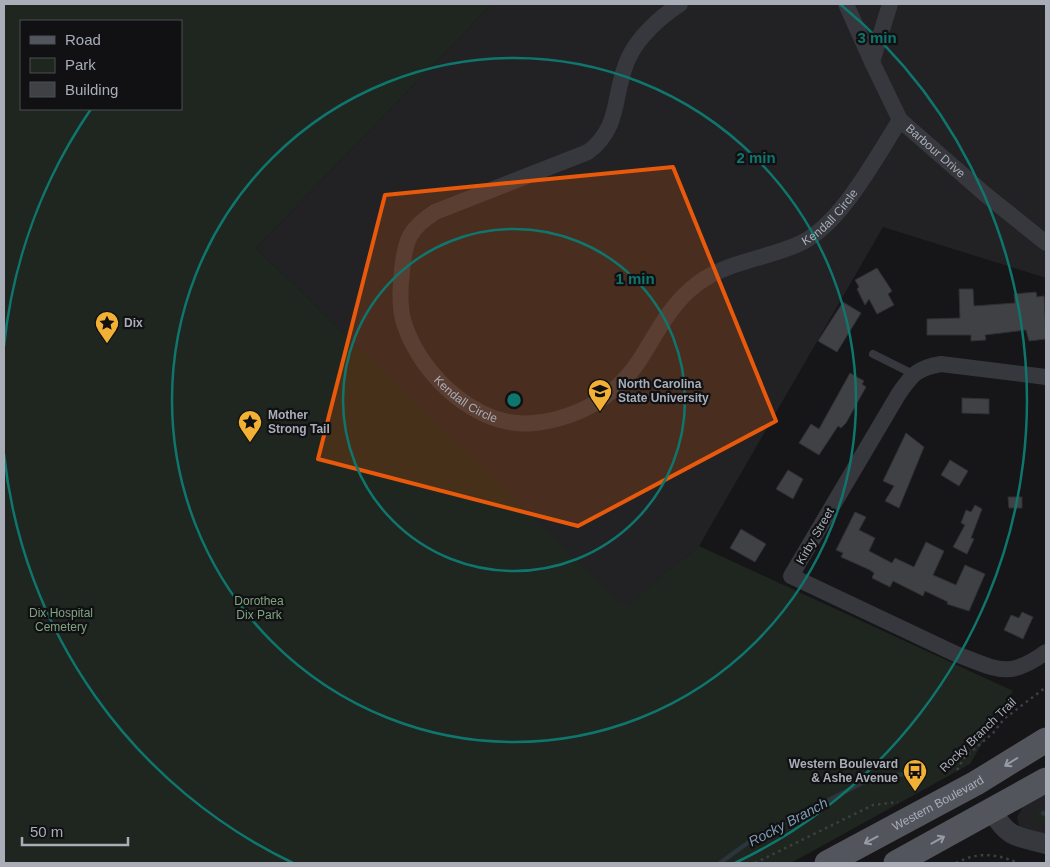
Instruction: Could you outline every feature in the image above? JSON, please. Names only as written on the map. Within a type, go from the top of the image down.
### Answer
[{"type":"main road","name":"Western Boulevard","points":[[827,863],[965,778],[1046,740]]},
{"type":"main road","points":[[965,778],[992,811]]},
{"type":"main road","points":[[896,863],[1046,780]]},
{"type":"street","name":"Kendall Circle","points":[[680,4],[649,30],[628,58],[609,130],[602,142],[588,152],[435,212],[417,224],[410,234],[403,257],[400,284],[404,325],[420,358],[445,389],[482,412],[516,423],[533,423],[567,416],[601,401],[630,374],[671,309],[698,284],[729,266],[802,242],[817,232],[850,197],[900,120]]},
{"type":"street","name":"Barbour Drive","points":[[846,4],[900,120],[986,195],[1046,243]]},
{"type":"street","points":[[872,62],[890,4]]},
{"type":"street","points":[[912,374],[926,366],[940,364],[1046,377]]},
{"type":"street","name":"Kirby Street","points":[[912,374],[791,576],[947,650],[982,664],[1008,670],[1018,670],[1046,652]]},
{"type":"street","points":[[992,811],[1001,826],[1009,834],[1046,844]]},
{"type":"lane","points":[[873,354],[912,374]]},
{"type":"path","name":"Rocky Branch Trail","points":[[965,778],[964,758],[993,733],[1004,719],[1046,687]]},
{"type":"path","points":[[756,863],[873,805],[902,801]]},
{"type":"path","points":[[956,863],[985,854],[1018,863]]},
{"type":"highlighted area","points":[[673,167],[776,421],[578,526],[318,459],[385,195]]},
{"type":"shaded area","name":"North Carolina State University","points":[[492,4],[1046,4],[1046,278],[883,227],[699,546],[625,608],[256,248]]},
{"type":"shaded area","points":[[1046,792],[1046,836],[1024,830],[1019,826],[1017,817],[1023,807]]},
{"type":"green space","name":"Dorothea Dix Park","points":[[4,4],[492,4],[256,248],[625,607],[699,546],[1013,691],[970,764],[791,863],[4,863]]},
{"type":"green space","points":[[1046,804],[1046,825],[1040,824],[1035,817],[1039,809]]},
{"type":"building","points":[[877,268],[892,291],[888,294],[894,305],[877,314],[869,299],[865,305],[855,280]]},
{"type":"building","points":[[959,289],[973,289],[974,306],[1015,303],[1014,294],[1036,292],[1037,297],[1044,296],[1046,339],[1029,341],[1026,330],[985,335],[986,340],[971,341],[971,335],[927,335],[927,319],[960,318]]},
{"type":"building","points":[[843,302],[861,313],[837,352],[818,341]]},
{"type":"building","points":[[850,373],[864,381],[862,384],[866,387],[846,423],[841,428],[838,426],[819,455],[799,443],[811,424],[819,429]]},
{"type":"building","points":[[962,398],[989,399],[989,414],[962,413]]},
{"type":"building","points":[[906,433],[924,447],[899,508],[885,501],[894,486],[883,481]]},
{"type":"building","points":[[950,460],[968,471],[959,486],[941,475]]},
{"type":"building","points":[[788,470],[803,479],[793,499],[776,489]]},
{"type":"building","points":[[1008,497],[1022,497],[1022,508],[1009,508]]},
{"type":"building","points":[[975,505],[982,509],[971,538],[974,539],[967,554],[953,547],[965,525],[961,523],[966,510],[971,512]]},
{"type":"building","points":[[855,512],[866,517],[859,530],[875,538],[869,551],[892,563],[895,558],[914,567],[926,542],[944,551],[933,575],[956,585],[965,565],[985,574],[969,611],[947,604],[948,602],[925,591],[923,596],[893,581],[890,587],[872,578],[874,573],[870,570],[841,557],[843,553],[836,550]]},
{"type":"building","points":[[741,529],[766,544],[755,562],[730,548]]},
{"type":"building","points":[[1022,612],[1033,617],[1023,639],[1004,630],[1011,615],[1019,618]]},
{"type":"waterway","name":"Rocky Branch","points":[[720,863],[753,839],[862,783],[886,776],[917,773]]},
{"type":"place","name":"Dix","points":[[107,344]]},
{"type":"place","name":"North Carolina State University","points":[[600,412]]},
{"type":"place","name":"Mother Strong Tail","points":[[250,443]]},
{"type":"place","name":"Western Boulevard & Ashe Avenue","points":[[915,792]]},
{"type":"park label","name":"Dix Hospital Cemetery","points":[[61,620]]}]
